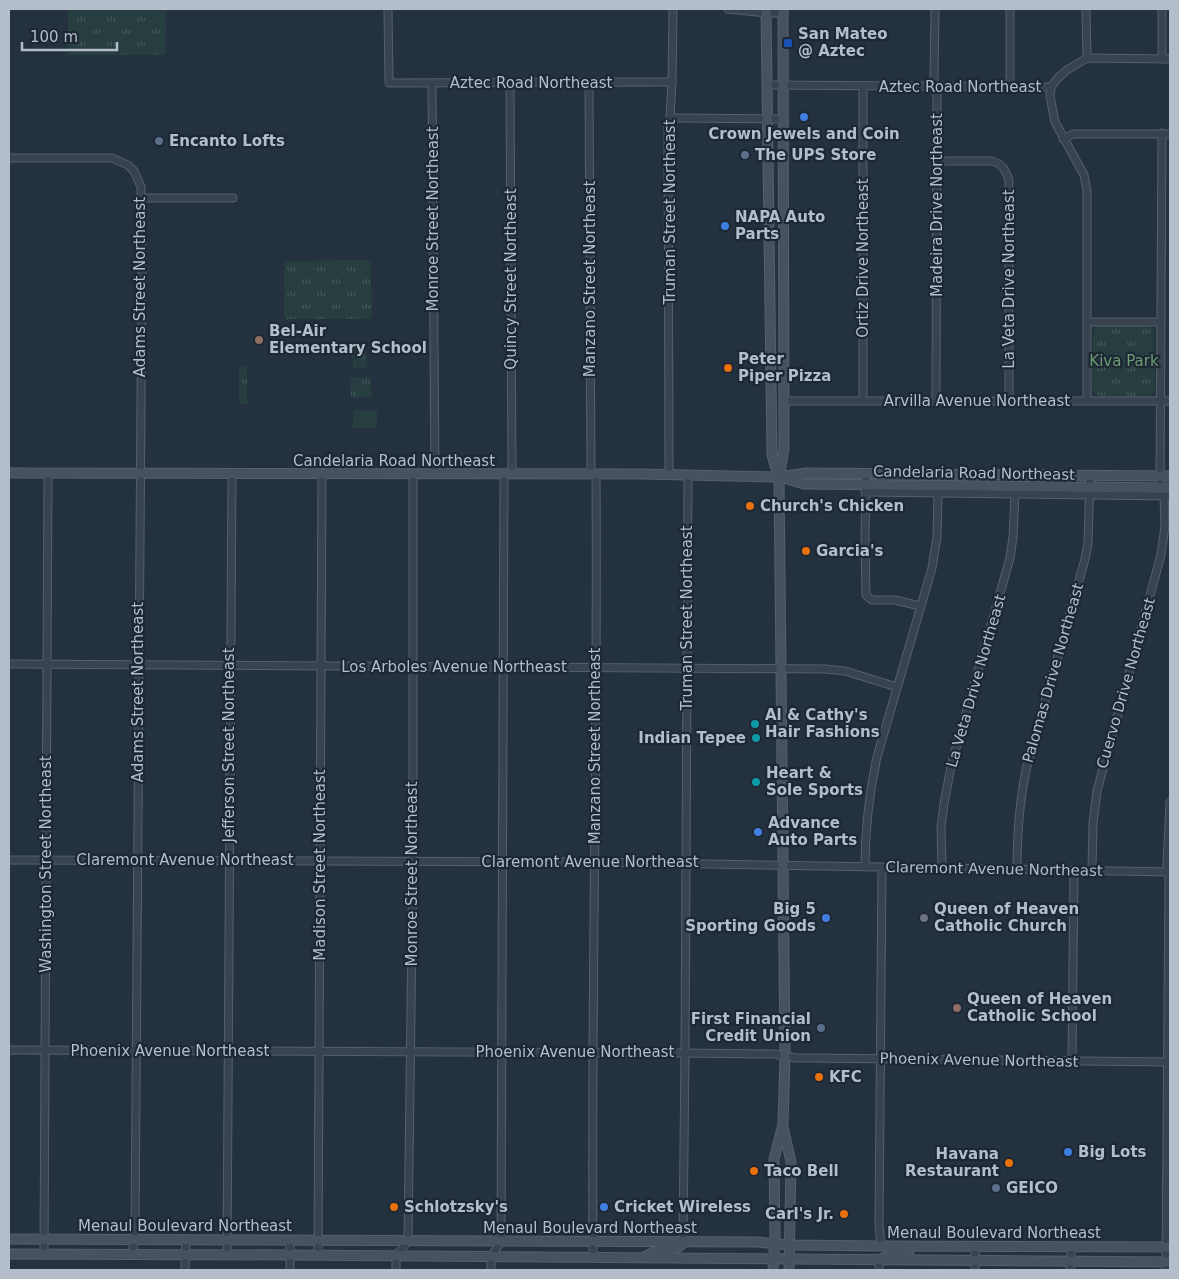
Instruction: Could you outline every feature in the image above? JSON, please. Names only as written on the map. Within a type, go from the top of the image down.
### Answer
[{"type":"main road","points":[[766,11],[772,455],[779,477]]},
{"type":"main road","points":[[773,1270],[774,1159],[783,1124],[785,1056],[779,477],[784,449],[783,11]]},
{"type":"main road","points":[[770,330],[776,353],[776,392],[784,401]]},
{"type":"main road","name":"Candelaria Road Northeast","points":[[9,474],[669,474],[779,477],[806,473],[866,473],[1170,476]]},
{"type":"main road","name":"Candelaria Road Northeast","points":[[779,477],[804,484],[865,489],[1090,491],[1165,494],[1170,488]]},
{"type":"main road","points":[[783,1124],[791,1162],[790,1270]]},
{"type":"main road","name":"Menaul Boulevard Northeast","points":[[9,1239],[683,1242],[881,1246],[1168,1247]]},
{"type":"main road","points":[[645,1257],[657,1250],[674,1250],[683,1242]]},
{"type":"main road","points":[[879,1260],[895,1252],[914,1250],[928,1245]]},
{"type":"main road","points":[[853,1260],[880,1252],[882,1250],[881,1246]]},
{"type":"main road","name":"Menaul Boulevard Northeast","points":[[9,1254],[975,1260],[1070,1266],[1167,1265]]},
{"type":"street","name":"Aztec Road Northeast","points":[[388,9],[389,83],[672,82]]},
{"type":"street","name":"Truman Street Northeast","points":[[669,474],[668,124],[672,82],[673,9]]},
{"type":"street","points":[[728,9],[783,11]]},
{"type":"street","name":"Madeira Drive Northeast","points":[[934,9],[934,81],[937,93],[936,401]]},
{"type":"street","points":[[1010,9],[1010,87]]},
{"type":"street","points":[[1086,9],[1086,58],[1166,59],[1162,9]]},
{"type":"street","name":"Aztec Road Northeast","points":[[768,85],[1052,87],[1067,70],[1086,58]]},
{"type":"street","name":"Manzano Street Northeast","points":[[589,83],[596,668],[592,1257]]},
{"type":"street","name":"Monroe Street Northeast","points":[[432,84],[435,474]]},
{"type":"street","name":"Quincy Street Northeast","points":[[501,1241],[510,84]]},
{"type":"street","name":"Ortiz Drive Northeast","points":[[863,86],[863,401]]},
{"type":"street","points":[[1052,87],[1050,96],[1055,122],[1084,175],[1087,191],[1087,401]]},
{"type":"street","points":[[670,118],[783,119]]},
{"type":"street","points":[[1064,138],[1073,134],[1170,134]]},
{"type":"street","name":"Cuervo Drive Northeast","points":[[1092,870],[1096,791],[1161,555],[1165,526],[1165,494],[1160,476],[1162,134]]},
{"type":"street","name":"Adams Street Northeast","points":[[9,158],[112,158],[128,165],[137,179],[140,188],[135,1239],[132,1255]]},
{"type":"street","name":"La Veta Drive Northeast","points":[[937,161],[992,161],[999,163],[1005,169],[1009,180],[1009,401]]},
{"type":"street","points":[[141,198],[233,198]]},
{"type":"street","points":[[1087,322],[1160,322]]},
{"type":"street","name":"Arvilla Avenue Northeast","points":[[784,401],[1170,401]]},
{"type":"street","points":[[866,473],[866,595],[872,600],[895,600],[920,606]]},
{"type":"street","name":"Washington Street Northeast","points":[[44,1255],[48,474]]},
{"type":"street","name":"Jefferson Street Northeast","points":[[227,1255],[228,861],[232,474]]},
{"type":"street","name":"Monroe Street Northeast","points":[[408,1241],[412,862],[413,474]]},
{"type":"street","name":"Madison Street Northeast","points":[[318,1255],[322,475]]},
{"type":"street","name":"Truman Street Northeast","points":[[683,1242],[688,475]]},
{"type":"street","name":"Palomas Drive Northeast","points":[[1016,870],[1016,839],[1023,785],[1088,544],[1090,476]]},
{"type":"street","points":[[865,489],[938,493],[1015,494],[1090,491]]},
{"type":"street","points":[[865,867],[868,806],[877,757],[932,568],[936,546],[938,493]]},
{"type":"street","name":"La Veta Drive Northeast","points":[[942,868],[942,828],[948,779],[1010,558],[1015,494]]},
{"type":"street","name":"Los Arboles Avenue Northeast","points":[[9,664],[835,669],[897,687]]},
{"type":"street","points":[[1167,1265],[1170,872],[1167,864],[1170,802]]},
{"type":"street","name":"Claremont Avenue Northeast","points":[[9,860],[595,862],[1170,872]]},
{"type":"street","points":[[881,1246],[879,1237],[882,868]]},
{"type":"street","points":[[1072,1062],[1074,870]]},
{"type":"street","name":"Phoenix Avenue Northeast","points":[[9,1050],[592,1052],[774,1054],[796,1058],[1170,1062]]},
{"type":"street","points":[[186,1239],[186,1270]]},
{"type":"street","points":[[290,1240],[290,1270]]},
{"type":"street","points":[[396,1270],[396,1256],[408,1241]]},
{"type":"street","points":[[491,1270],[491,1257],[501,1241]]},
{"type":"street","points":[[975,1246],[975,1270]]},
{"type":"street","points":[[1070,1266],[1071,1247]]},
{"type":"street","points":[[879,1260],[879,1270]]},
{"type":"green space","points":[[68,9],[166,9],[166,55],[68,55]]},
{"type":"green space","points":[[368,260],[371,262],[372,317],[370,319],[287,319],[284,317],[284,263],[286,261]]},
{"type":"green space","name":"Kiva Park","points":[[1102,325],[1147,325],[1154,330],[1155,391],[1152,395],[1147,397],[1101,397],[1095,394],[1092,388],[1093,332],[1096,327]]},
{"type":"green space","points":[[365,343],[367,367],[353,368],[352,354],[347,354],[347,352],[339,353],[339,347],[346,344]]},
{"type":"green space","points":[[239,366],[247,366],[247,404],[239,404]]},
{"type":"green space","points":[[370,377],[372,397],[351,398],[350,378]]},
{"type":"green space","points":[[353,410],[377,410],[377,428],[353,428]]},
{"type":"place","name":"San Mateo @ Aztec","points":[[788,43]]},
{"type":"place","name":"Crown Jewels and Coin","points":[[804,117]]},
{"type":"place","name":"Encanto Lofts","points":[[159,141]]},
{"type":"place","name":"The UPS Store","points":[[745,155]]},
{"type":"place","name":"NAPA Auto Parts","points":[[725,226]]},
{"type":"place","name":"Bel-Air Elementary School","points":[[259,340]]},
{"type":"place","name":"Peter Piper Pizza","points":[[728,368]]},
{"type":"place","name":"Church's Chicken","points":[[750,506]]},
{"type":"place","name":"Garcia's","points":[[806,551]]},
{"type":"place","name":"Al & Cathy's Hair Fashions","points":[[755,724]]},
{"type":"place","name":"Indian Tepee","points":[[756,738]]},
{"type":"place","name":"Heart & Sole Sports","points":[[756,782]]},
{"type":"place","name":"Advance Auto Parts","points":[[758,832]]},
{"type":"place","name":"Big 5 Sporting Goods","points":[[826,918]]},
{"type":"place","name":"Queen of Heaven Catholic Church","points":[[924,918]]},
{"type":"place","name":"Queen of Heaven Catholic School","points":[[957,1008]]},
{"type":"place","name":"First Financial Credit Union","points":[[821,1028]]},
{"type":"place","name":"KFC","points":[[819,1077]]},
{"type":"place","name":"Big Lots","points":[[1068,1152]]},
{"type":"place","name":"Havana Restaurant","points":[[1009,1163]]},
{"type":"place","name":"Taco Bell","points":[[754,1171]]},
{"type":"place","name":"GEICO","points":[[996,1188]]},
{"type":"place","name":"Schlotzsky's","points":[[394,1207]]},
{"type":"place","name":"Cricket Wireless","points":[[604,1207]]},
{"type":"place","name":"Carl's Jr.","points":[[844,1214]]}]
